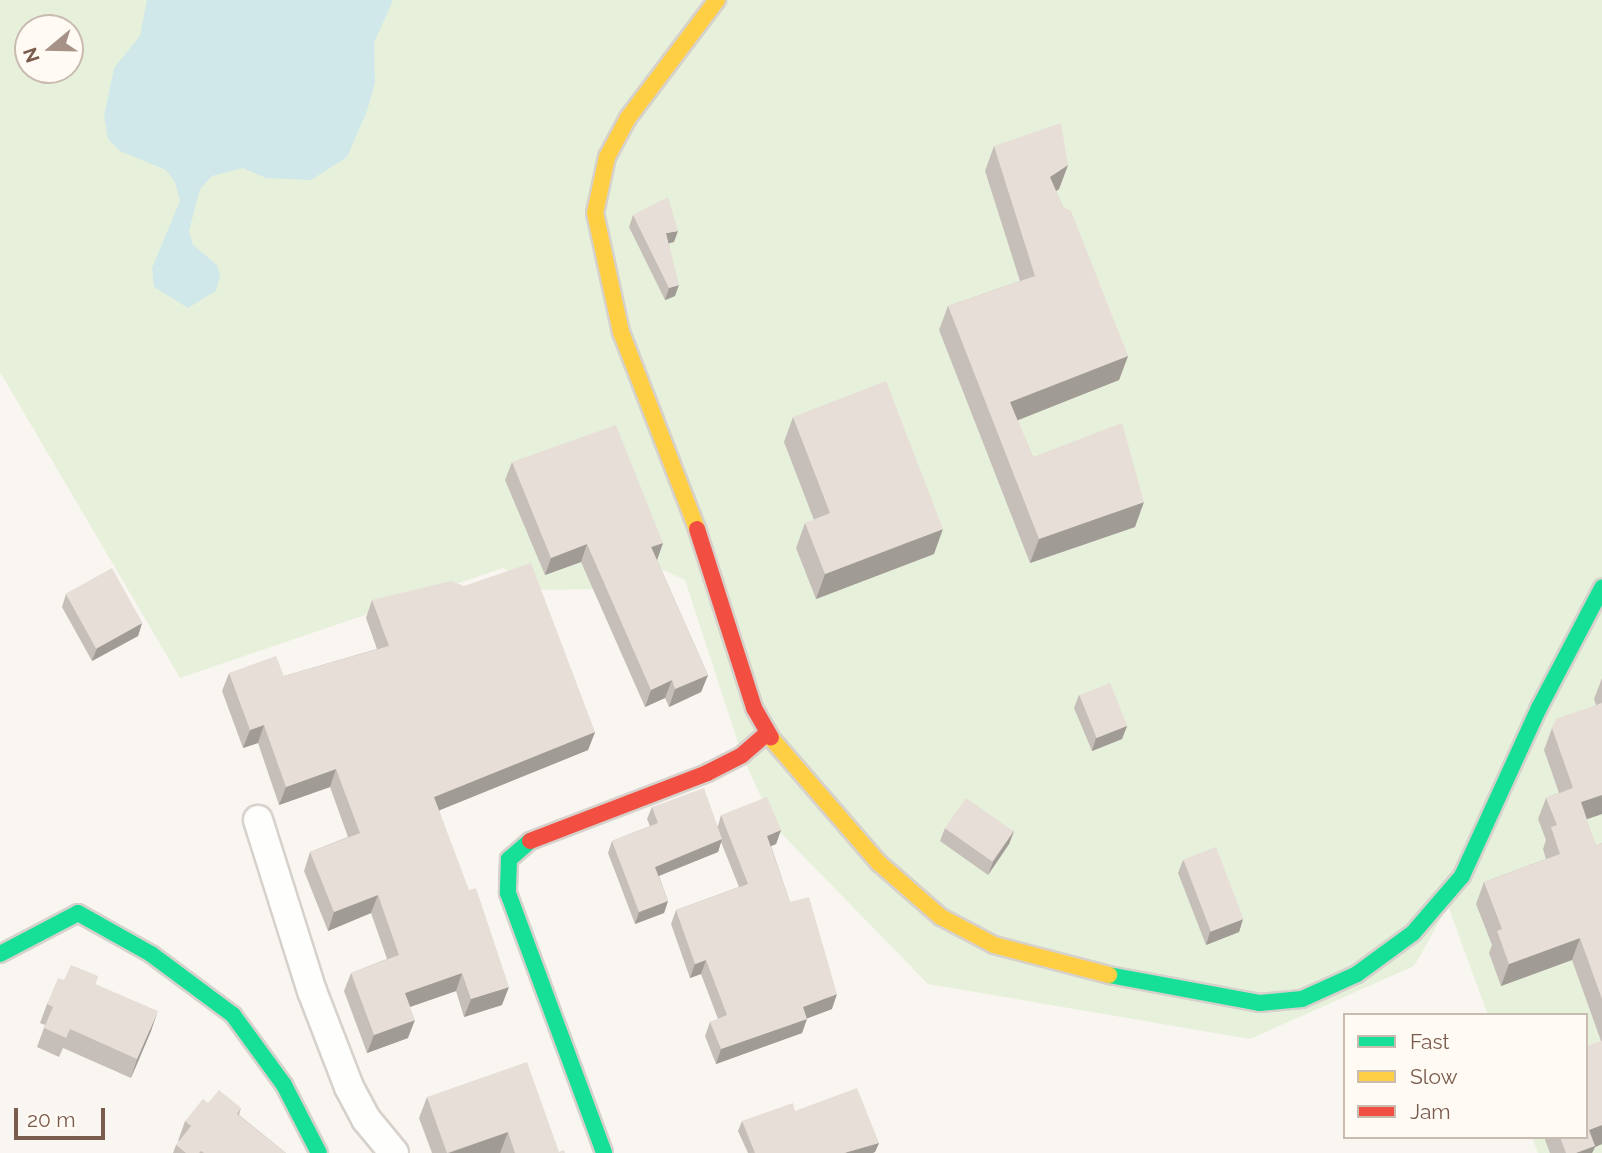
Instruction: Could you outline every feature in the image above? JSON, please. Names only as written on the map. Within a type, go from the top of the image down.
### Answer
[{"type":"street","points":[[718,0],[704,12],[628,118],[607,157],[595,213],[621,332],[706,553],[754,708],[767,733],[879,863],[941,917],[994,945],[1070,968],[1260,1003],[1302,999],[1357,974],[1413,933],[1462,876],[1539,708],[1602,588]]},
{"type":"street","points":[[604,1153],[508,893],[509,859],[533,839],[707,773],[742,755],[767,733]]},
{"type":"street","points":[[258,820],[312,991],[349,1087],[366,1119],[394,1153]]},
{"type":"street","points":[[0,954],[78,913],[151,954],[233,1015],[284,1085],[319,1153]]},
{"type":"green space","points":[[0,0],[1602,0],[1602,1153],[1538,1153],[1533,1139],[1588,1139],[1588,1013],[1487,1013],[1448,906],[1414,966],[1250,1039],[928,984],[774,826],[742,755],[685,580],[661,569],[598,589],[543,590],[503,568],[180,678],[0,372]]},
{"type":"water","points":[[147,0],[393,0],[374,43],[375,83],[367,111],[347,157],[311,180],[266,178],[243,168],[212,176],[200,189],[189,231],[193,245],[217,265],[220,276],[216,291],[188,308],[154,287],[152,268],[180,201],[175,182],[166,170],[120,151],[108,139],[104,116],[114,68],[140,36]]},
{"type":"building","points":[[1061,123],[1068,165],[1050,177],[1063,207],[1071,211],[1128,356],[1010,402],[1033,457],[1122,423],[1144,502],[1039,539],[948,306],[1035,276],[994,146]]},
{"type":"building","points":[[668,197],[678,231],[666,233],[679,285],[669,288],[633,215]]},
{"type":"building","points":[[886,381],[943,529],[825,574],[805,523],[830,513],[793,417]]},
{"type":"building","points":[[616,425],[663,543],[651,547],[708,675],[675,689],[672,680],[651,690],[587,544],[551,558],[512,462]]},
{"type":"building","points":[[531,563],[595,732],[434,797],[469,890],[476,888],[509,987],[471,999],[462,973],[405,993],[415,1020],[374,1035],[351,973],[399,955],[378,895],[334,912],[310,852],[360,833],[336,769],[286,787],[264,725],[250,730],[229,673],[276,656],[284,676],[389,646],[372,600],[451,581],[464,586]]},
{"type":"building","points":[[112,568],[143,623],[96,649],[66,594]]},
{"type":"building","points":[[1110,683],[1127,726],[1097,738],[1079,695]]},
{"type":"building","points":[[1602,703],[1602,795],[1581,802],[1596,846],[1602,843],[1602,999],[1580,938],[1509,964],[1497,931],[1502,929],[1484,882],[1560,854],[1551,827],[1557,825],[1546,798],[1573,788],[1552,728],[1556,719]]},
{"type":"building","points":[[704,788],[722,839],[655,867],[668,901],[639,912],[612,841],[658,823],[652,807]]},
{"type":"building","points":[[767,797],[781,830],[767,836],[790,902],[809,897],[837,994],[803,1007],[807,1019],[721,1049],[710,1022],[727,1015],[706,960],[695,964],[676,910],[748,884],[721,815]]},
{"type":"building","points":[[966,798],[1014,831],[992,862],[945,828]]},
{"type":"building","points":[[1216,847],[1244,919],[1211,931],[1183,860]]},
{"type":"building","points":[[71,965],[98,976],[95,984],[158,1011],[137,1059],[70,1029],[66,1038],[44,1028],[53,1007],[47,1004],[58,978],[64,980]]},
{"type":"building","points":[[1602,1041],[1602,1125],[1589,1130],[1595,1146],[1576,1153],[1566,1153],[1561,1139],[1588,1139],[1588,1045]]},
{"type":"building","points":[[527,1062],[559,1152],[564,1150],[565,1153],[515,1153],[508,1132],[447,1153],[427,1097]]},
{"type":"building","points":[[857,1088],[879,1143],[844,1153],[755,1153],[742,1121],[793,1103],[795,1111]]},
{"type":"building","points":[[219,1090],[241,1108],[237,1114],[286,1153],[186,1153],[176,1145],[191,1126],[185,1121],[203,1099],[208,1103]]},
{"type":"traffic: fast","points":[[1109,975],[1260,1003],[1302,999],[1357,974],[1413,933],[1462,876],[1539,708],[1602,588]]},
{"type":"traffic: fast","points":[[530,841],[509,859],[508,893],[604,1153]]},
{"type":"traffic: fast","points":[[0,954],[78,913],[151,954],[233,1015],[284,1085],[319,1153]]},
{"type":"traffic: slow","points":[[697,529],[621,332],[595,213],[607,157],[628,118],[717,0]]},
{"type":"traffic: slow","points":[[771,738],[879,863],[941,917],[994,945],[1109,975]]},
{"type":"traffic: jam","points":[[697,529],[754,708],[771,738]]},
{"type":"traffic: jam","points":[[530,841],[707,773],[742,755],[767,733]]}]
